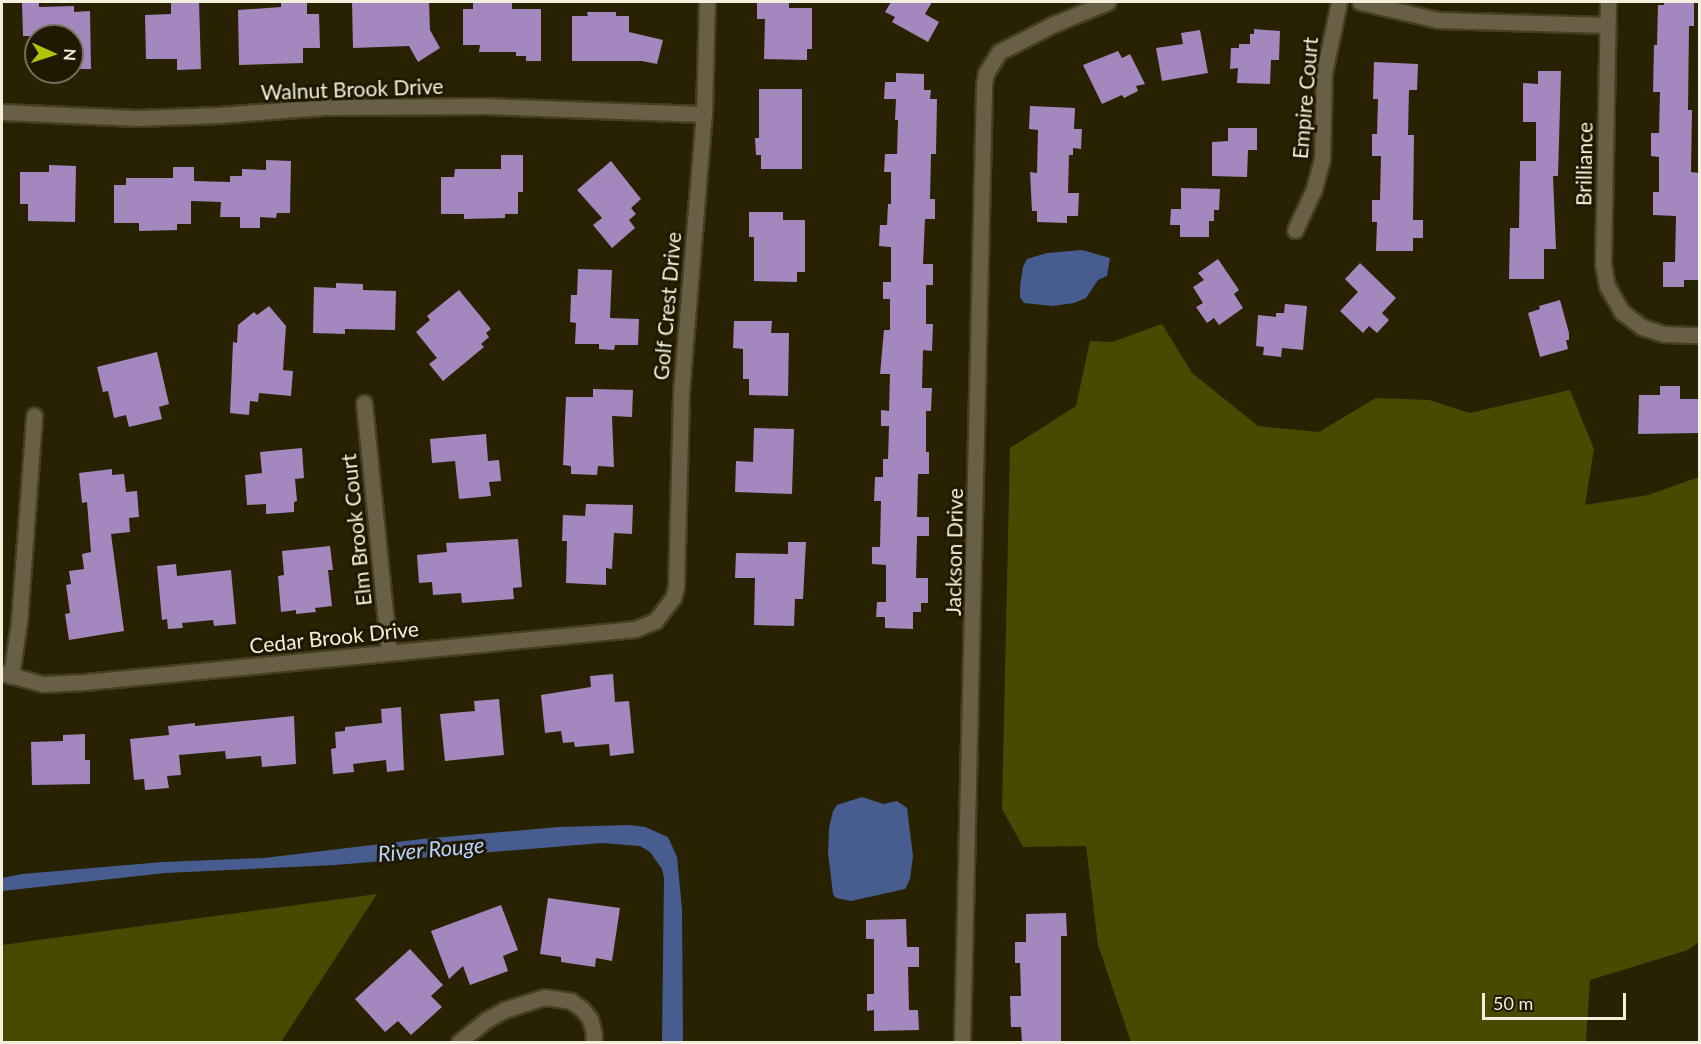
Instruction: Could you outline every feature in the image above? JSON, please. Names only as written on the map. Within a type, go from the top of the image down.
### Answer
[{"type":"street","name":"Golf Crest Drive","points":[[666,611],[676,587],[682,370],[704,114],[707,2]]},
{"type":"street","name":"Jackson Drive","points":[[962,1042],[984,84],[991,63],[999,52],[1018,41],[1108,2]]},
{"type":"street","name":"Empire Court","points":[[1295,231],[1314,189],[1322,160],[1324,73],[1339,2]]},
{"type":"street","points":[[1360,2],[1438,20],[1607,25]]},
{"type":"street","name":"Brilliance","points":[[1608,2],[1603,264],[1607,286],[1614,302],[1630,320],[1642,327],[1664,334],[1700,335]]},
{"type":"street","name":"Walnut Brook Drive","points":[[2,112],[136,118],[219,116],[325,107],[486,106],[704,114]]},
{"type":"street","name":"Elm Brook Court","points":[[364,403],[389,652]]},
{"type":"street","points":[[6,675],[19,622],[34,416]]},
{"type":"street","name":"Cedar Brook Drive","points":[[6,675],[44,684],[62,684],[636,629],[648,626],[666,611]]},
{"type":"street","points":[[459,1042],[486,1020],[504,1010],[544,997],[571,1001],[582,1009],[590,1019],[594,1034],[593,1042]]},
{"type":"shaded area","points":[[1162,324],[1192,373],[1258,426],[1319,432],[1376,398],[1429,400],[1470,413],[1570,390],[1594,449],[1585,505],[1648,495],[1699,477],[1699,942],[1688,950],[1590,980],[1586,1042],[1131,1042],[1098,945],[1086,846],[1023,847],[1002,809],[1010,448],[1076,406],[1090,341],[1112,342]]},
{"type":"shaded area","points":[[377,894],[281,1042],[2,1042],[2,945]]},
{"type":"water","points":[[1082,250],[1110,258],[1107,276],[1098,280],[1086,298],[1074,303],[1052,306],[1024,303],[1020,297],[1020,286],[1023,267],[1027,259],[1047,253]]},
{"type":"water","points":[[862,797],[884,804],[897,801],[907,808],[913,856],[910,879],[905,889],[851,901],[836,898],[833,894],[828,853],[829,828],[833,811],[837,805]]},
{"type":"water","name":"River Rouge","points":[[630,825],[645,827],[668,837],[677,857],[682,909],[683,1042],[662,1042],[664,878],[662,869],[650,852],[640,846],[602,843],[335,865],[165,873],[2,891],[2,878],[22,874],[163,862],[264,858],[422,839],[558,827]]},
{"type":"building","points":[[22,2],[39,2],[39,7],[74,6],[74,12],[90,11],[91,69],[84,69],[84,24],[24,24],[23,36]]},
{"type":"building","points":[[171,2],[199,2],[201,69],[177,70],[177,59],[146,59],[145,15],[171,14]]},
{"type":"building","points":[[281,2],[307,2],[307,14],[319,14],[320,48],[303,48],[303,63],[239,65],[238,10],[281,7]]},
{"type":"building","points":[[352,2],[429,2],[430,30],[440,48],[418,62],[409,46],[353,48]]},
{"type":"building","points":[[473,2],[512,2],[512,9],[541,9],[541,61],[526,61],[526,56],[516,56],[516,52],[479,52],[480,45],[463,45],[463,9],[473,9]]},
{"type":"building","points":[[757,2],[789,2],[789,8],[812,8],[812,49],[807,49],[807,60],[764,59],[765,19],[757,19]]},
{"type":"building","points":[[891,2],[932,2],[925,14],[939,22],[928,42],[892,22],[895,17],[885,12]]},
{"type":"building","points":[[1664,2],[1694,2],[1694,26],[1689,26],[1688,110],[1692,110],[1691,172],[1700,173],[1700,280],[1684,280],[1684,287],[1663,287],[1663,262],[1675,262],[1676,216],[1653,215],[1653,192],[1659,192],[1659,157],[1651,156],[1651,133],[1659,133],[1660,92],[1653,92],[1654,45],[1657,45],[1658,5],[1664,5]]},
{"type":"building","points":[[587,12],[616,12],[616,16],[629,16],[629,32],[663,40],[657,64],[642,61],[572,61],[572,16],[588,16]]},
{"type":"building","points":[[1254,29],[1280,31],[1279,60],[1271,60],[1270,84],[1237,83],[1238,68],[1230,69],[1231,48],[1239,48],[1239,44],[1250,44],[1250,34],[1254,34]]},
{"type":"building","points":[[1200,30],[1208,73],[1162,81],[1156,48],[1183,44],[1181,33]]},
{"type":"building","points":[[1118,51],[1122,58],[1130,54],[1145,84],[1136,86],[1138,91],[1124,98],[1122,95],[1102,104],[1083,65]]},
{"type":"building","points":[[1374,62],[1418,64],[1417,90],[1409,90],[1408,135],[1414,135],[1413,220],[1423,220],[1423,238],[1413,238],[1413,251],[1376,251],[1377,222],[1372,222],[1372,200],[1380,200],[1381,156],[1372,156],[1372,134],[1377,134],[1378,99],[1373,99]]},
{"type":"building","points":[[1538,71],[1561,71],[1558,176],[1553,176],[1556,249],[1544,249],[1544,279],[1509,279],[1510,228],[1519,228],[1520,161],[1536,161],[1536,122],[1523,122],[1523,83],[1538,84]]},
{"type":"building","points":[[896,73],[924,74],[924,90],[931,90],[930,99],[937,99],[936,154],[931,154],[930,199],[935,199],[935,219],[925,219],[923,264],[933,264],[933,285],[926,285],[926,324],[933,324],[932,351],[923,350],[922,388],[932,388],[931,411],[926,411],[926,452],[929,452],[929,474],[918,474],[917,517],[929,517],[929,536],[917,536],[916,578],[928,578],[928,603],[921,603],[921,612],[913,612],[913,629],[885,628],[885,617],[876,617],[877,602],[886,602],[886,565],[872,564],[872,547],[880,547],[881,501],[874,501],[875,477],[883,477],[883,459],[888,459],[889,426],[881,426],[881,410],[889,411],[890,374],[880,374],[884,330],[890,330],[890,299],[883,299],[883,282],[891,282],[891,247],[879,246],[880,225],[887,225],[888,204],[891,204],[891,172],[884,172],[885,154],[897,154],[896,99],[884,99],[885,82],[896,82]]},
{"type":"building","points":[[759,89],[802,89],[802,169],[761,169],[761,155],[756,155],[755,138],[759,138]]},
{"type":"building","points":[[1030,106],[1075,108],[1074,129],[1082,129],[1081,149],[1073,148],[1073,155],[1069,155],[1068,193],[1079,193],[1078,216],[1067,216],[1067,223],[1037,222],[1037,211],[1032,211],[1030,172],[1037,173],[1038,130],[1029,129]]},
{"type":"building","points":[[1228,128],[1257,128],[1257,150],[1248,150],[1247,177],[1212,176],[1212,142],[1228,141]]},
{"type":"building","points":[[501,155],[523,155],[523,192],[518,192],[518,214],[505,214],[505,218],[464,219],[464,214],[441,214],[441,177],[454,177],[455,169],[501,169]]},
{"type":"building","points":[[266,160],[291,161],[290,213],[277,213],[276,218],[260,217],[260,228],[240,228],[240,217],[220,217],[221,202],[191,201],[191,224],[177,224],[177,230],[139,231],[139,223],[114,223],[114,185],[126,185],[126,178],[173,178],[173,167],[194,167],[194,181],[230,182],[230,176],[242,176],[242,169],[266,170]]},
{"type":"building","points":[[611,161],[641,199],[631,208],[636,214],[629,220],[635,228],[612,248],[593,225],[602,218],[577,190]]},
{"type":"building","points":[[49,165],[76,166],[75,222],[28,221],[28,204],[20,204],[20,172],[49,172]]},
{"type":"building","points":[[1181,188],[1220,189],[1219,210],[1214,210],[1214,221],[1209,221],[1209,237],[1180,237],[1180,225],[1170,225],[1171,209],[1181,209]]},
{"type":"building","points":[[749,212],[783,212],[783,220],[805,220],[805,272],[797,272],[797,282],[754,281],[754,237],[749,237]]},
{"type":"building","points":[[1218,259],[1239,290],[1234,294],[1243,308],[1219,325],[1214,318],[1207,323],[1196,307],[1203,303],[1193,287],[1204,280],[1198,273]]},
{"type":"building","points":[[1360,263],[1396,298],[1382,313],[1389,320],[1377,333],[1369,326],[1363,333],[1340,311],[1358,292],[1345,279]]},
{"type":"building","points":[[578,269],[612,270],[610,318],[639,319],[638,345],[615,345],[614,350],[599,349],[599,344],[575,344],[576,323],[570,322],[571,295],[577,295]]},
{"type":"building","points":[[336,283],[363,284],[363,290],[396,291],[395,330],[345,329],[345,334],[313,333],[314,287],[336,288]]},
{"type":"building","points":[[459,290],[491,329],[486,333],[489,337],[481,344],[484,347],[443,381],[429,364],[437,358],[416,332],[430,320],[427,316]]},
{"type":"building","points":[[1560,300],[1569,333],[1569,340],[1566,340],[1568,349],[1540,357],[1528,313],[1540,309],[1539,306]]},
{"type":"building","points":[[1285,304],[1307,306],[1303,350],[1282,348],[1281,357],[1263,355],[1264,347],[1256,346],[1258,315],[1276,317],[1276,313],[1284,313]]},
{"type":"building","points":[[269,306],[286,326],[283,370],[293,371],[291,396],[259,393],[258,402],[250,401],[249,415],[230,413],[233,342],[237,343],[238,325],[254,312],[257,315]]},
{"type":"building","points":[[734,321],[772,321],[771,333],[789,333],[788,396],[749,395],[749,379],[743,379],[743,349],[733,348]]},
{"type":"building","points":[[157,352],[169,404],[159,407],[162,419],[129,427],[126,415],[114,418],[108,391],[103,392],[97,367]]},
{"type":"building","points":[[1660,386],[1680,386],[1680,399],[1700,399],[1700,433],[1638,434],[1639,395],[1660,395]]},
{"type":"building","points":[[593,389],[633,390],[632,417],[612,416],[614,467],[598,466],[597,475],[571,474],[571,466],[563,465],[566,397],[593,397]]},
{"type":"building","points":[[754,428],[794,429],[792,494],[735,492],[736,461],[753,462]]},
{"type":"building","points":[[486,434],[488,461],[499,460],[501,481],[489,482],[491,496],[459,499],[455,461],[432,463],[430,439]]},
{"type":"building","points":[[302,448],[304,478],[295,479],[297,501],[294,502],[294,512],[266,514],[266,504],[247,505],[245,475],[262,473],[260,452]]},
{"type":"building","points":[[112,469],[112,475],[124,474],[126,492],[137,491],[139,517],[129,518],[130,532],[111,534],[124,631],[69,640],[65,614],[70,613],[66,585],[71,584],[69,571],[84,569],[82,554],[91,552],[87,502],[82,503],[79,473]]},
{"type":"building","points":[[586,504],[633,505],[632,534],[614,533],[612,569],[606,568],[606,585],[566,583],[567,541],[562,541],[563,515],[585,516]]},
{"type":"building","points":[[518,539],[522,587],[513,588],[514,599],[462,603],[461,593],[433,595],[432,582],[419,583],[417,555],[447,552],[446,543]]},
{"type":"building","points":[[788,542],[806,542],[803,599],[795,599],[794,626],[754,625],[755,578],[735,578],[736,553],[788,554]]},
{"type":"building","points":[[330,546],[333,570],[328,570],[332,606],[315,608],[316,612],[296,614],[296,610],[281,612],[278,576],[284,575],[282,551]]},
{"type":"building","points":[[176,564],[177,576],[231,570],[236,624],[214,626],[213,620],[182,623],[183,628],[168,629],[167,619],[162,620],[157,566]]},
{"type":"building","points":[[613,674],[615,702],[629,701],[634,753],[610,756],[609,744],[575,747],[574,742],[563,743],[561,731],[545,733],[541,695],[591,687],[590,676]]},
{"type":"building","points":[[499,699],[504,755],[445,761],[440,714],[475,711],[474,701]]},
{"type":"building","points":[[401,707],[404,770],[387,772],[386,760],[353,764],[354,772],[333,774],[331,749],[336,748],[335,732],[345,731],[345,727],[382,723],[381,709]]},
{"type":"building","points":[[294,716],[296,764],[262,767],[261,756],[226,759],[225,751],[179,755],[181,775],[167,776],[169,788],[145,790],[144,779],[134,780],[130,739],[169,735],[168,726],[195,723],[195,726]]},
{"type":"building","points":[[85,734],[85,760],[90,760],[90,784],[32,785],[31,742],[63,741],[63,735]]},
{"type":"building","points":[[548,898],[620,908],[612,961],[596,958],[595,967],[561,962],[561,957],[540,954]]},
{"type":"building","points":[[501,905],[518,950],[503,956],[508,971],[470,985],[463,966],[449,979],[431,931]]},
{"type":"building","points":[[1066,913],[1067,936],[1061,936],[1061,1042],[1022,1042],[1021,1027],[1011,1027],[1010,996],[1021,996],[1020,963],[1015,963],[1015,942],[1026,942],[1026,914]]},
{"type":"building","points":[[906,919],[907,947],[919,947],[919,967],[908,967],[909,1010],[918,1010],[919,1030],[874,1031],[874,1010],[867,1011],[867,994],[874,994],[874,939],[866,939],[866,920]]},
{"type":"building","points":[[410,949],[443,985],[431,996],[442,1007],[411,1035],[398,1021],[385,1032],[355,999]]}]
